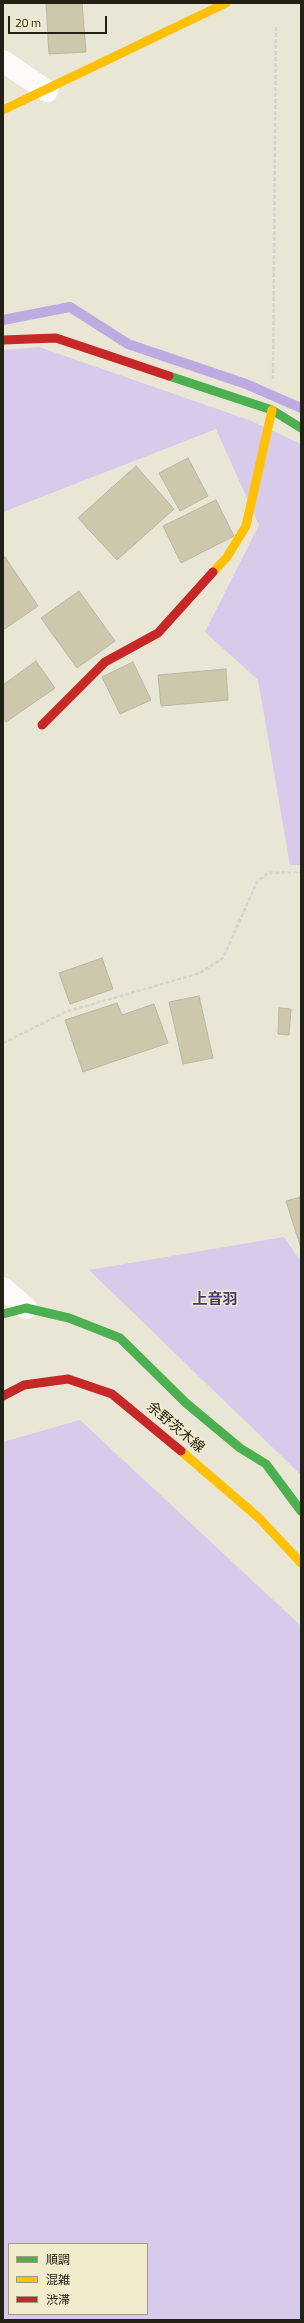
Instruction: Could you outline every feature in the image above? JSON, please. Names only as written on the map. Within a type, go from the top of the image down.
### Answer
[{"type":"street","points":[[3,110],[226,3]]},
{"type":"street","points":[[3,61],[47,90]]},
{"type":"street","points":[[3,340],[56,338],[272,410],[301,428]]},
{"type":"street","points":[[42,725],[105,662],[158,633],[227,557],[246,526],[272,410]]},
{"type":"street","points":[[3,1288],[26,1308]]},
{"type":"street","points":[[3,1314],[26,1308],[69,1318],[120,1338],[186,1403],[240,1448],[266,1464],[301,1511]]},
{"type":"street","name":"余野茨木線","points":[[3,1396],[24,1385],[68,1379],[112,1394],[259,1518],[301,1563]]},
{"type":"path","points":[[272,410],[276,26]]},
{"type":"path","points":[[3,1043],[65,1012],[200,972],[224,958],[258,882],[268,874],[301,872]]},
{"type":"shaded area","points":[[39,347],[249,420],[301,444],[301,865],[290,865],[258,680],[205,632],[259,525],[216,429],[3,512],[3,350]]},
{"type":"shaded area","points":[[284,1237],[301,1262],[301,1475],[89,1270]]},
{"type":"shaded area","points":[[80,1420],[301,1626],[301,2320],[3,2320],[3,1442]]},
{"type":"building","points":[[46,3],[82,3],[86,52],[49,54]]},
{"type":"building","points":[[188,458],[208,496],[180,511],[159,473]]},
{"type":"building","points":[[136,466],[174,509],[117,560],[78,518]]},
{"type":"building","points":[[216,500],[234,536],[181,563],[163,526]]},
{"type":"building","points":[[5,557],[38,606],[3,630],[3,558]]},
{"type":"building","points":[[79,591],[115,641],[77,668],[41,618]]},
{"type":"building","points":[[36,661],[55,688],[6,722],[3,718],[3,685]]},
{"type":"building","points":[[133,662],[151,700],[120,714],[102,677]]},
{"type":"building","points":[[226,669],[228,700],[161,706],[158,675]]},
{"type":"building","points":[[102,958],[113,989],[70,1004],[59,973]]},
{"type":"building","points":[[199,996],[213,1058],[183,1064],[169,1002]]},
{"type":"building","points":[[117,1003],[122,1015],[154,1004],[168,1043],[83,1072],[65,1020]]},
{"type":"building","points":[[279,1008],[291,1009],[289,1035],[278,1034]]},
{"type":"building","points":[[301,1197],[301,1248],[286,1201]]},
{"type":"waterway","points":[[3,320],[70,307],[128,344],[246,384],[301,408]]},
{"type":"traffic: fast","points":[[169,376],[272,410],[301,428]]},
{"type":"traffic: fast","points":[[3,1314],[26,1308],[69,1318],[120,1338],[186,1403],[240,1448],[266,1464],[301,1511]]},
{"type":"traffic: slow","points":[[3,110],[226,3]]},
{"type":"traffic: slow","points":[[213,572],[227,557],[246,526],[272,410]]},
{"type":"traffic: slow","points":[[181,1451],[259,1518],[301,1563]]},
{"type":"traffic: jam","points":[[3,340],[56,338],[169,376]]},
{"type":"traffic: jam","points":[[42,725],[105,662],[158,633],[213,572]]},
{"type":"traffic: jam","points":[[3,1396],[24,1385],[68,1379],[112,1394],[181,1451]]},
{"type":"district","name":"上音羽","points":[[215,1300]]}]
